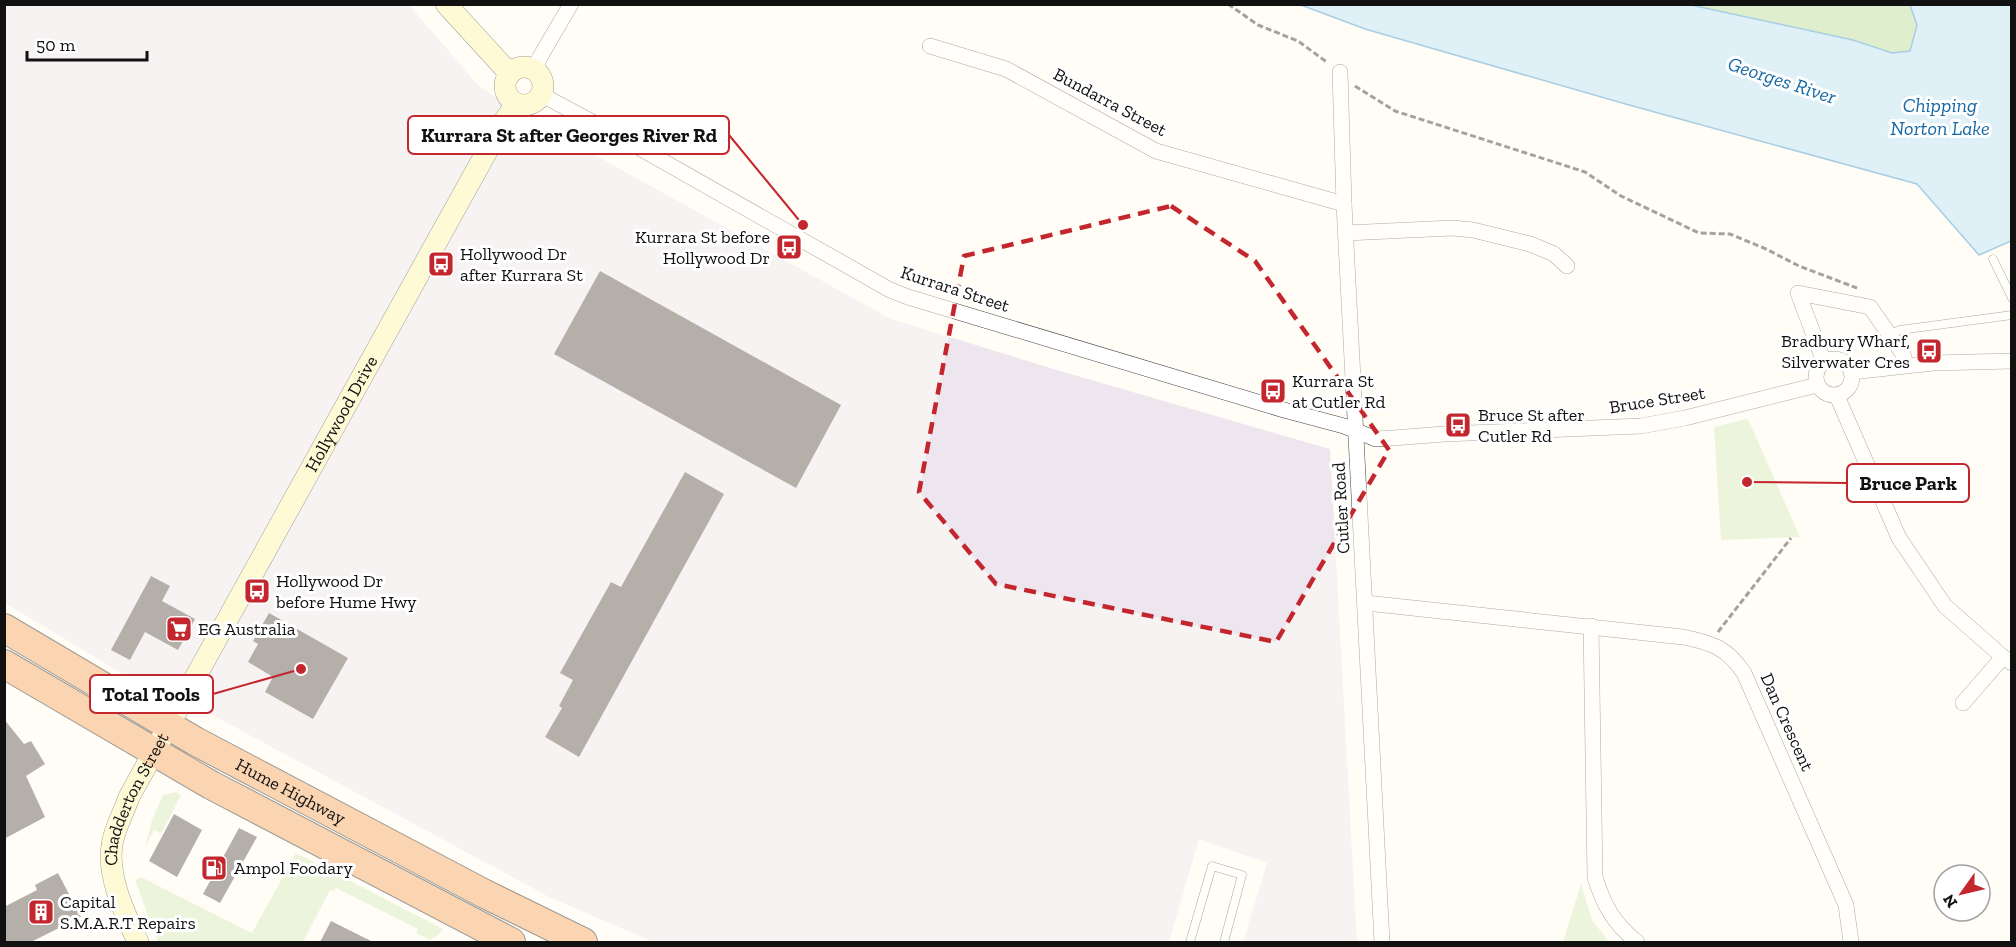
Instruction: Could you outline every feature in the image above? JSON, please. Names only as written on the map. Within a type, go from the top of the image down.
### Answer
[{"type":"highway","name":"Hume Highway","points":[[4,628],[168,725],[485,894],[583,942]]},
{"type":"highway","name":"Hume Highway","points":[[4,664],[221,790],[511,942]]},
{"type":"street","points":[[446,4],[510,74]]},
{"type":"street","points":[[534,70],[571,4]]},
{"type":"street","name":"Bundarra Street","points":[[930,46],[1006,69],[1156,151],[1344,204]]},
{"type":"street","points":[[524,67],[534,70],[542,78],[542,94],[534,103],[516,104],[508,96],[506,90],[510,74],[524,67]]},
{"type":"street","name":"Cutler Road","points":[[1340,72],[1344,204],[1383,942]]},
{"type":"street","name":"Kurrara Street","points":[[542,94],[890,290],[1293,413],[1344,426],[1356,432]]},
{"type":"street","name":"Hollywood Drive","points":[[168,725],[502,124],[516,104]]},
{"type":"street","points":[[1346,233],[1452,228],[1473,230],[1530,243],[1554,254],[1568,266]]},
{"type":"street","points":[[1824,362],[1798,293],[1870,307],[1903,354],[1906,365]]},
{"type":"street","points":[[1830,359],[1840,360],[1846,363],[1852,372],[1852,384],[1843,394],[1837,396],[1826,394],[1817,385],[1816,375],[1820,365],[1824,362],[1830,359]]},
{"type":"street","points":[[1852,372],[1962,361],[2012,361]]},
{"type":"street","name":"Bruce Street","points":[[1356,432],[1376,439],[1385,439],[1444,434],[1641,426],[1685,418],[1817,385]]},
{"type":"street","points":[[1837,396],[1899,538],[1945,606],[2007,660],[1963,703]]},
{"type":"street","name":"Dan Crescent","points":[[1366,603],[1683,637],[1722,648],[1735,660],[1744,673],[1846,905],[1851,942]]},
{"type":"street","points":[[1591,626],[1595,876],[1603,901],[1613,920],[1637,942]]},
{"type":"street","name":"Chadderton Street","points":[[138,942],[115,883],[111,853],[112,842],[129,797],[168,725]]},
{"type":"lane","points":[[1993,260],[2012,298]]},
{"type":"lane","points":[[1890,334],[1900,330],[2012,315]]},
{"type":"lane","points":[[1190,942],[1212,866],[1242,875],[1224,942]]},
{"type":"path","points":[[1228,4],[1258,25],[1298,41],[1368,96],[1395,111],[1585,172],[1621,196],[1699,233],[1730,234],[1799,266],[1859,289]]},
{"type":"path","points":[[1710,643],[1791,538]]},
{"type":"highlighted area","points":[[1171,206],[1255,261],[1389,450],[1276,642],[996,584],[919,492],[964,256]]},
{"type":"shaded area","points":[[5,5],[409,5],[478,85],[535,125],[593,154],[891,319],[1060,371],[1330,449],[1357,942],[1243,942],[1267,863],[1199,839],[1169,942],[653,942],[551,898],[205,711],[164,691],[148,689],[5,603]]},
{"type":"green space","points":[[1691,5],[1910,5],[1917,25],[1910,52],[1892,53],[1853,40]]},
{"type":"green space","points":[[1748,419],[1800,537],[1721,540],[1714,427]]},
{"type":"green space","points":[[176,792],[181,795],[161,834],[154,830],[145,847],[152,820],[163,795]]},
{"type":"green space","points":[[296,853],[443,929],[430,940],[416,933],[418,929],[336,888],[333,891],[330,890],[303,942],[158,942],[135,880],[141,877],[252,933]]},
{"type":"green space","points":[[1581,884],[1592,920],[1609,942],[1563,942]]},
{"type":"water","name":"Chipping Norton Lake","points":[[1301,5],[1691,5],[1853,40],[1892,53],[1910,51],[1917,25],[1910,5],[2011,5],[2011,241],[1979,255],[1917,184],[1365,29]]},
{"type":"building","points":[[600,271],[841,405],[796,488],[554,354]]},
{"type":"building","points":[[685,472],[724,494],[579,757],[545,737],[562,708],[559,706],[573,680],[560,673],[611,582],[621,587]]},
{"type":"building","points":[[151,576],[170,586],[162,601],[195,619],[178,650],[145,632],[130,660],[111,650]]},
{"type":"building","points":[[269,613],[348,658],[313,719],[265,692],[273,677],[248,662],[258,644],[253,641]]},
{"type":"building","points":[[4,719],[24,744],[31,741],[45,764],[26,776],[45,817],[4,839]]},
{"type":"building","points":[[174,814],[202,830],[177,877],[149,861]]},
{"type":"building","points":[[239,828],[257,837],[220,903],[203,894]]},
{"type":"building","name":"Capital S.M.A.R.T Repairs","points":[[58,873],[81,917],[31,942],[4,942],[4,907],[37,890],[35,885]]},
{"type":"building","points":[[331,921],[373,942],[320,942]]},
{"type":"place","name":"Kurrara St after Georges River Rd","points":[[803,225]]},
{"type":"place","name":"Kurrara St before Hollywood Dr","points":[[789,247]]},
{"type":"place","name":"Hollywood Dr after Kurrara St","points":[[441,264]]},
{"type":"place","name":"Bradbury Wharf, Silverwater Cres","points":[[1929,351]]},
{"type":"place","name":"Kurrara St at Cutler Rd","points":[[1273,391]]},
{"type":"place","name":"Bruce St after Cutler Rd","points":[[1458,425]]},
{"type":"place","name":"Bruce Park","points":[[1747,482]]},
{"type":"place","name":"Hollywood Dr before Hume Hwy","points":[[257,591]]},
{"type":"place","name":"EG Australia","points":[[179,629]]},
{"type":"place","name":"Total Tools","points":[[301,669]]},
{"type":"place","name":"Ampol Foodary","points":[[214,868]]},
{"type":"place","name":"Capital S.M.A.R.T Repairs","points":[[41,912]]},
{"type":"water label","name":"Georges River","points":[[1782,80]]}]
